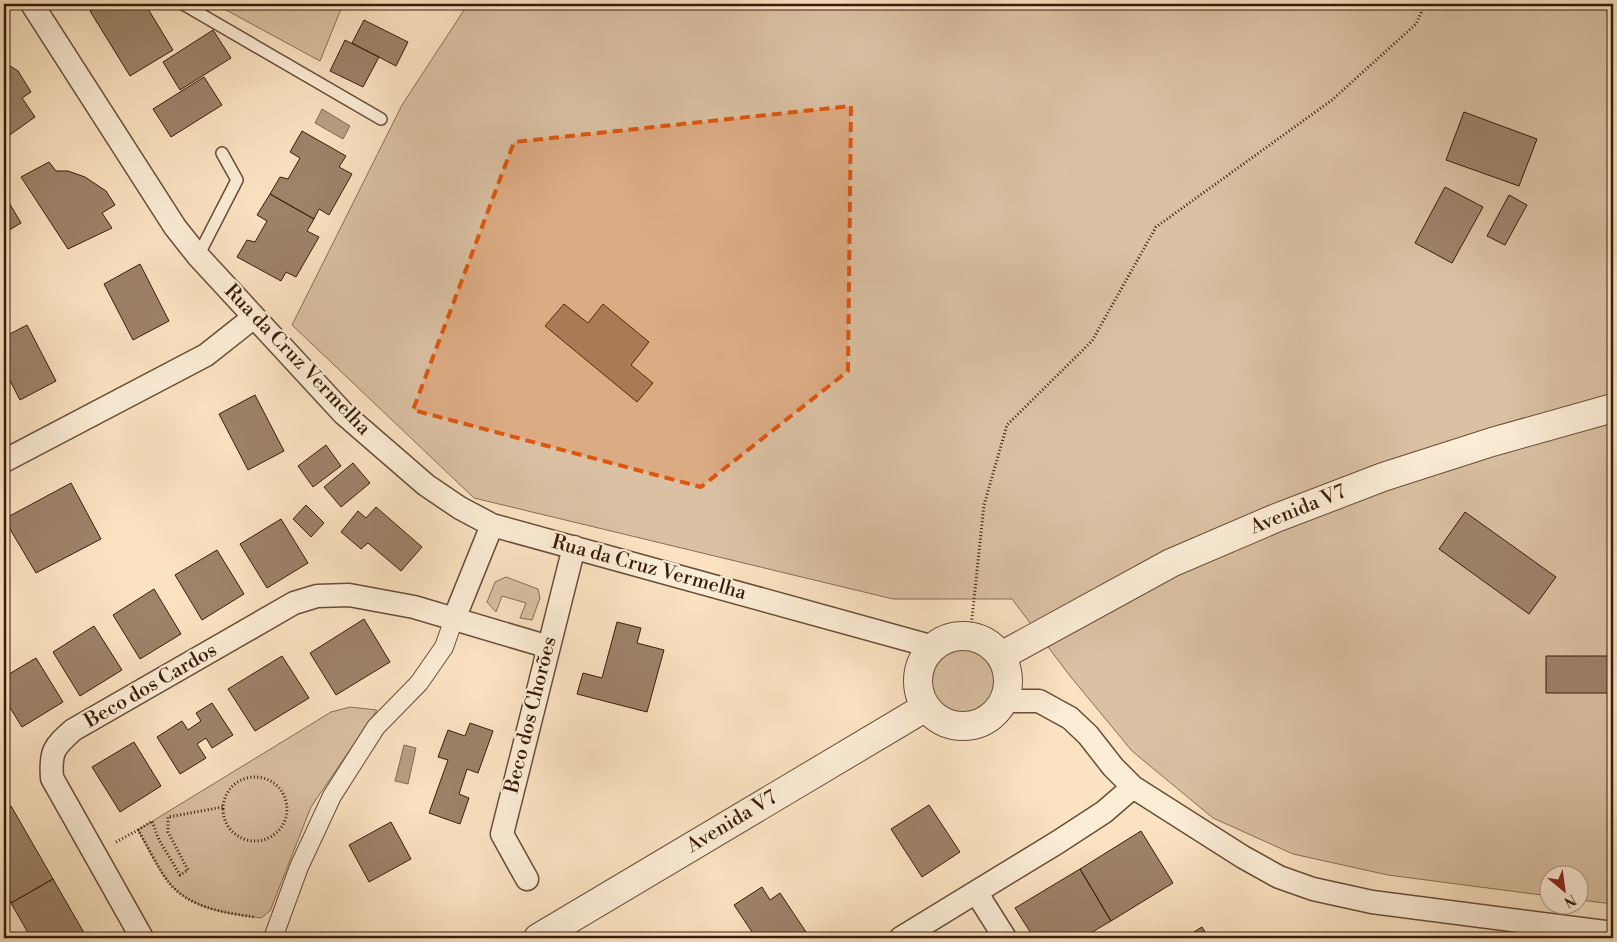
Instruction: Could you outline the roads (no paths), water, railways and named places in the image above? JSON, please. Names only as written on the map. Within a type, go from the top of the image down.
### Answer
[{"type":"street","name":"Rua da Cruz Vermelha","points":[[32,4],[175,227],[198,256],[344,414],[426,485],[460,508],[492,525],[934,647]]},
{"type":"street","points":[[4,461],[206,355],[254,316]]},
{"type":"street","name":"Avenida V7","points":[[1001,656],[1171,563],[1276,518],[1383,477],[1492,442],[1613,408]]},
{"type":"street","points":[[272,938],[300,867],[332,796],[376,727],[419,683],[444,647],[492,525]]},
{"type":"street","name":"Beco dos Chorões","points":[[527,879],[502,834],[574,547]]},
{"type":"street","name":"Beco dos Cardos","points":[[142,938],[52,778],[51,762],[56,746],[73,730],[294,603],[317,596],[349,595],[414,607],[548,647]]},
{"type":"street","points":[[970,636],[987,643],[1001,656],[1008,673],[1008,683],[1004,701],[992,716],[984,721],[966,726],[948,724],[939,720],[926,707],[918,689],[918,680],[922,662],[934,647],[951,638],[970,636]]},
{"type":"street","points":[[1004,701],[1039,701],[1070,718],[1088,735],[1113,768],[1133,787],[1243,857],[1279,877],[1314,889],[1372,902],[1613,933]]},
{"type":"street","name":"Avenida V7","points":[[538,938],[926,707]]},
{"type":"street","points":[[901,938],[1104,812],[1133,787]]},
{"type":"street","points":[[976,892],[1005,938]]},
{"type":"lane","points":[[183,4],[381,119]]},
{"type":"lane","points":[[198,256],[237,180],[222,153]]}]
